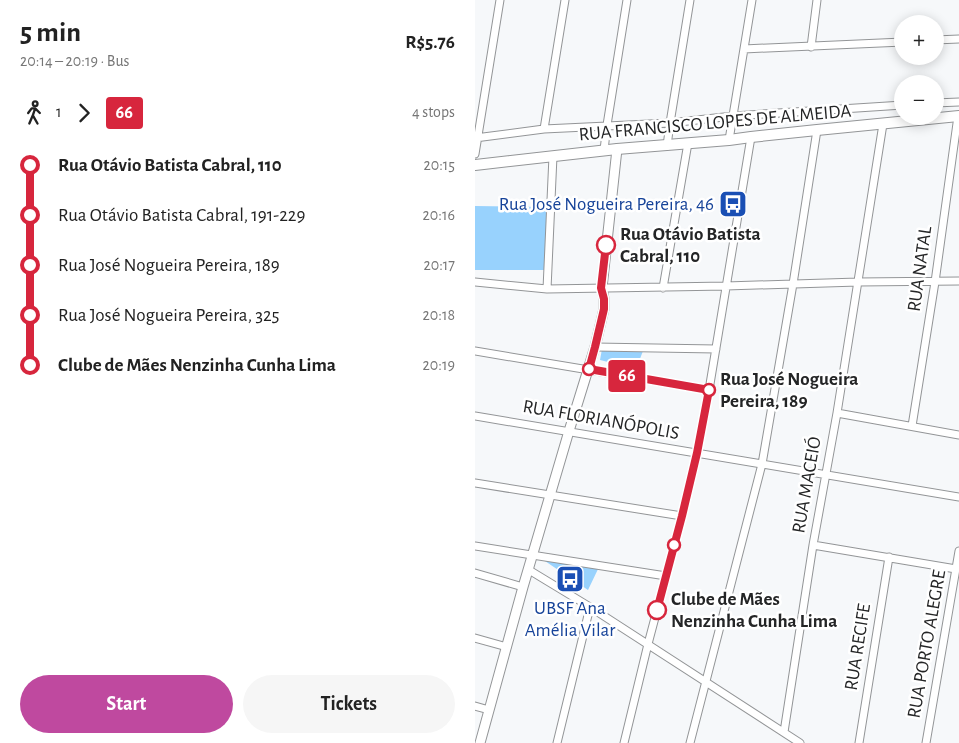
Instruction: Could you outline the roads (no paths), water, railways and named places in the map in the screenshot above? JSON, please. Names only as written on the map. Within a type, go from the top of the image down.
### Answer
[{"type":"main road","name":"RUA FRANCISCO LOPES DE ALMEIDA","points":[[475,165],[605,150],[667,146],[958,116]]},
{"type":"street","points":[[475,154],[476,138],[500,0]]},
{"type":"street","points":[[544,130],[565,0]]},
{"type":"street","points":[[605,150],[607,125],[627,0]]},
{"type":"street","points":[[667,146],[690,0]]},
{"type":"street","points":[[729,140],[752,0]]},
{"type":"street","points":[[811,47],[817,0]]},
{"type":"street","points":[[944,39],[959,38]]},
{"type":"street","points":[[743,49],[894,42]]},
{"type":"street","points":[[944,103],[959,102]]},
{"type":"street","points":[[476,138],[607,125],[670,123],[733,116],[894,107]]},
{"type":"street","name":"RUA NATAL","points":[[912,426],[935,282],[958,116]]},
{"type":"street","name":"RUA MACEIÓ","points":[[784,732],[883,124]]},
{"type":"street","points":[[690,743],[762,464],[817,130]]},
{"type":"street","points":[[624,743],[697,453],[751,137]]},
{"type":"street","points":[[663,288],[688,143]]},
{"type":"street","points":[[480,743],[523,587],[589,369],[604,309],[601,288],[617,149]]},
{"type":"street","points":[[547,289],[553,156]]},
{"type":"street","points":[[475,282],[547,289],[959,281]]},
{"type":"street","points":[[595,347],[715,349]]},
{"type":"street","points":[[475,351],[709,390]]},
{"type":"street","points":[[837,413],[959,435]]},
{"type":"street","name":"RUA FLORIANÓPOLIS","points":[[475,416],[959,497]]},
{"type":"street","points":[[475,483],[682,516]]},
{"type":"street","points":[[813,545],[956,569]]},
{"type":"street","points":[[475,546],[666,576]]},
{"type":"street","name":"RUA PORTO ALEGRE","points":[[926,743],[959,551]]},
{"type":"street","name":"RUA RECIFE","points":[[859,743],[889,557]]},
{"type":"street","points":[[529,570],[648,644],[800,743]]},
{"type":"street","points":[[475,573],[523,587]]},
{"type":"street","points":[[557,743],[590,607]]},
{"type":"street","points":[[475,638],[507,647]]},
{"type":"street","points":[[475,706],[489,710]]},
{"type":"place","name":"Rua José Nogueira Pereira, 46","points":[[733,204]]},
{"type":"place","name":"Rua Otávio Batista Cabral, 110","points":[[606,245]]},
{"type":"place","name":"Rua José Nogueira Pereira, 189","points":[[709,390]]},
{"type":"place","name":"UBSF Ana Amélia Vilar","points":[[570,579]]},
{"type":"place","name":"Clube de Mães Nenzinha Cunha Lima","points":[[657,610]]}]
